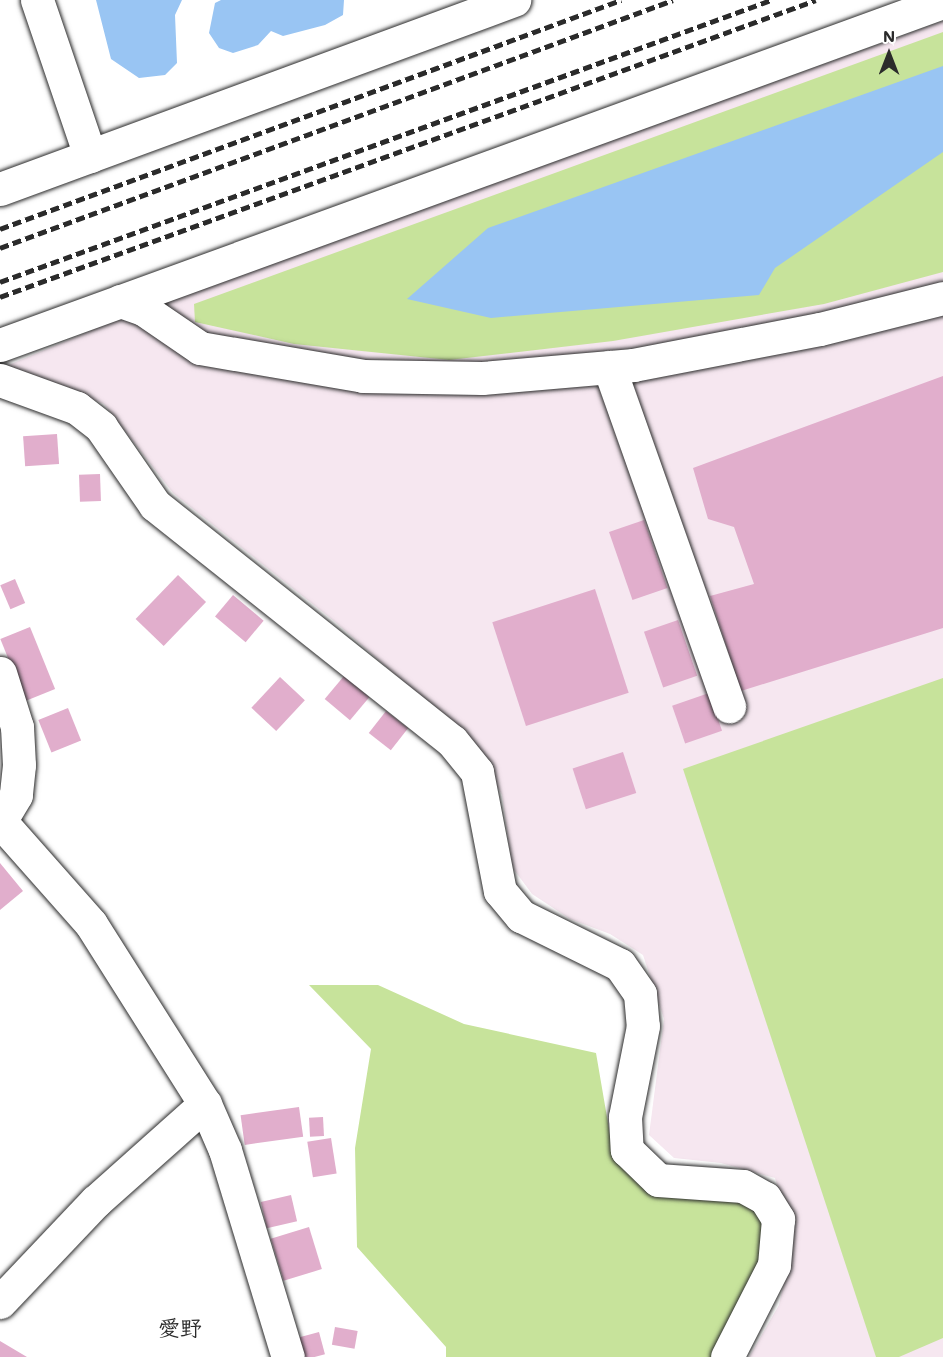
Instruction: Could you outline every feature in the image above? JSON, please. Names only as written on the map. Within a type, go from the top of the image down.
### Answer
[{"type":"street","points":[[37,0],[90,156]]},
{"type":"street","points":[[0,189],[504,2]]},
{"type":"street","points":[[0,345],[943,2]]},
{"type":"street","points":[[120,301],[143,309],[200,348],[363,376],[482,378],[609,367],[820,329],[943,298]]},
{"type":"street","points":[[609,367],[729,706]]},
{"type":"street","points":[[0,380],[77,408],[101,427],[155,505],[452,741],[477,772],[500,891],[521,916],[620,965],[640,994],[643,1026],[625,1117],[627,1150],[658,1180],[743,1186],[765,1198],[777,1218],[774,1265],[727,1357]]},
{"type":"street","points":[[0,673],[17,727],[19,765],[16,795],[0,821],[91,924],[205,1104],[225,1150],[288,1357]]},
{"type":"street","points":[[0,1302],[96,1201],[205,1104]]},
{"type":"shaded area","points":[[943,21],[943,1357],[749,1357],[779,1305],[793,1240],[775,1178],[721,1163],[674,1158],[649,1135],[664,1019],[643,955],[610,934],[570,919],[532,894],[512,867],[502,795],[473,743],[334,621],[173,493],[104,404],[6,366],[143,309]]},
{"type":"green space","points":[[943,32],[943,272],[824,304],[613,341],[449,360],[294,344],[195,322],[194,304]]},
{"type":"green space","points":[[943,678],[943,1338],[899,1357],[876,1357],[683,769]]},
{"type":"green space","points":[[309,985],[378,985],[464,1024],[596,1053],[614,1158],[743,1186],[780,1237],[731,1357],[446,1357],[446,1347],[357,1247],[355,1148],[371,1049]]},
{"type":"water","points":[[96,0],[182,0],[175,15],[177,63],[165,75],[139,78],[111,59]]},
{"type":"water","points":[[221,0],[344,0],[343,15],[325,25],[283,36],[271,31],[258,45],[233,53],[219,48],[209,33],[215,3]]},
{"type":"water","points":[[943,66],[943,152],[775,268],[759,295],[491,318],[407,299],[488,228]]},
{"type":"building","points":[[943,376],[943,628],[741,691],[710,596],[754,584],[734,527],[708,519],[693,468]]},
{"type":"building","points":[[57,434],[59,464],[25,466],[23,436]]},
{"type":"building","points":[[100,474],[101,501],[80,502],[79,475]]},
{"type":"building","points":[[644,520],[667,588],[632,600],[609,532]]},
{"type":"building","points":[[178,575],[206,602],[164,646],[136,619]]},
{"type":"building","points":[[15,579],[25,603],[10,609],[0,585]]},
{"type":"building","points":[[595,589],[629,693],[526,726],[492,622]]},
{"type":"building","points":[[233,595],[264,621],[246,642],[215,616]]},
{"type":"building","points":[[678,620],[697,676],[663,688],[644,632]]},
{"type":"building","points":[[30,627],[55,689],[25,701],[0,639]]},
{"type":"building","points":[[344,676],[369,697],[350,720],[325,699]]},
{"type":"building","points":[[280,677],[305,700],[276,731],[251,708]]},
{"type":"building","points":[[709,693],[722,731],[685,744],[672,706]]},
{"type":"building","points":[[68,708],[81,740],[51,752],[38,720]]},
{"type":"building","points":[[386,711],[408,728],[391,750],[369,733]]},
{"type":"building","points":[[623,752],[636,793],[586,809],[573,768]]},
{"type":"building","points":[[0,863],[23,891],[0,910]]},
{"type":"building","points":[[299,1107],[303,1137],[245,1145],[241,1115]]},
{"type":"building","points":[[323,1117],[324,1136],[310,1137],[309,1118]]},
{"type":"building","points":[[331,1138],[337,1174],[313,1177],[307,1142]]},
{"type":"building","points":[[291,1195],[297,1221],[267,1228],[261,1202]]},
{"type":"building","points":[[309,1227],[322,1269],[284,1281],[271,1239]]},
{"type":"building","points":[[335,1327],[358,1331],[355,1349],[332,1345]]},
{"type":"building","points":[[319,1332],[325,1354],[303,1357],[298,1338]]},
{"type":"building","points":[[0,1341],[27,1357],[0,1357]]},
{"type":"railway","points":[[0,229],[621,0]]},
{"type":"railway","points":[[0,248],[673,0]]},
{"type":"railway","points":[[0,282],[771,0]]},
{"type":"railway","points":[[0,297],[816,0]]},
{"type":"district","name":"愛野","points":[[180,1328]]}]
